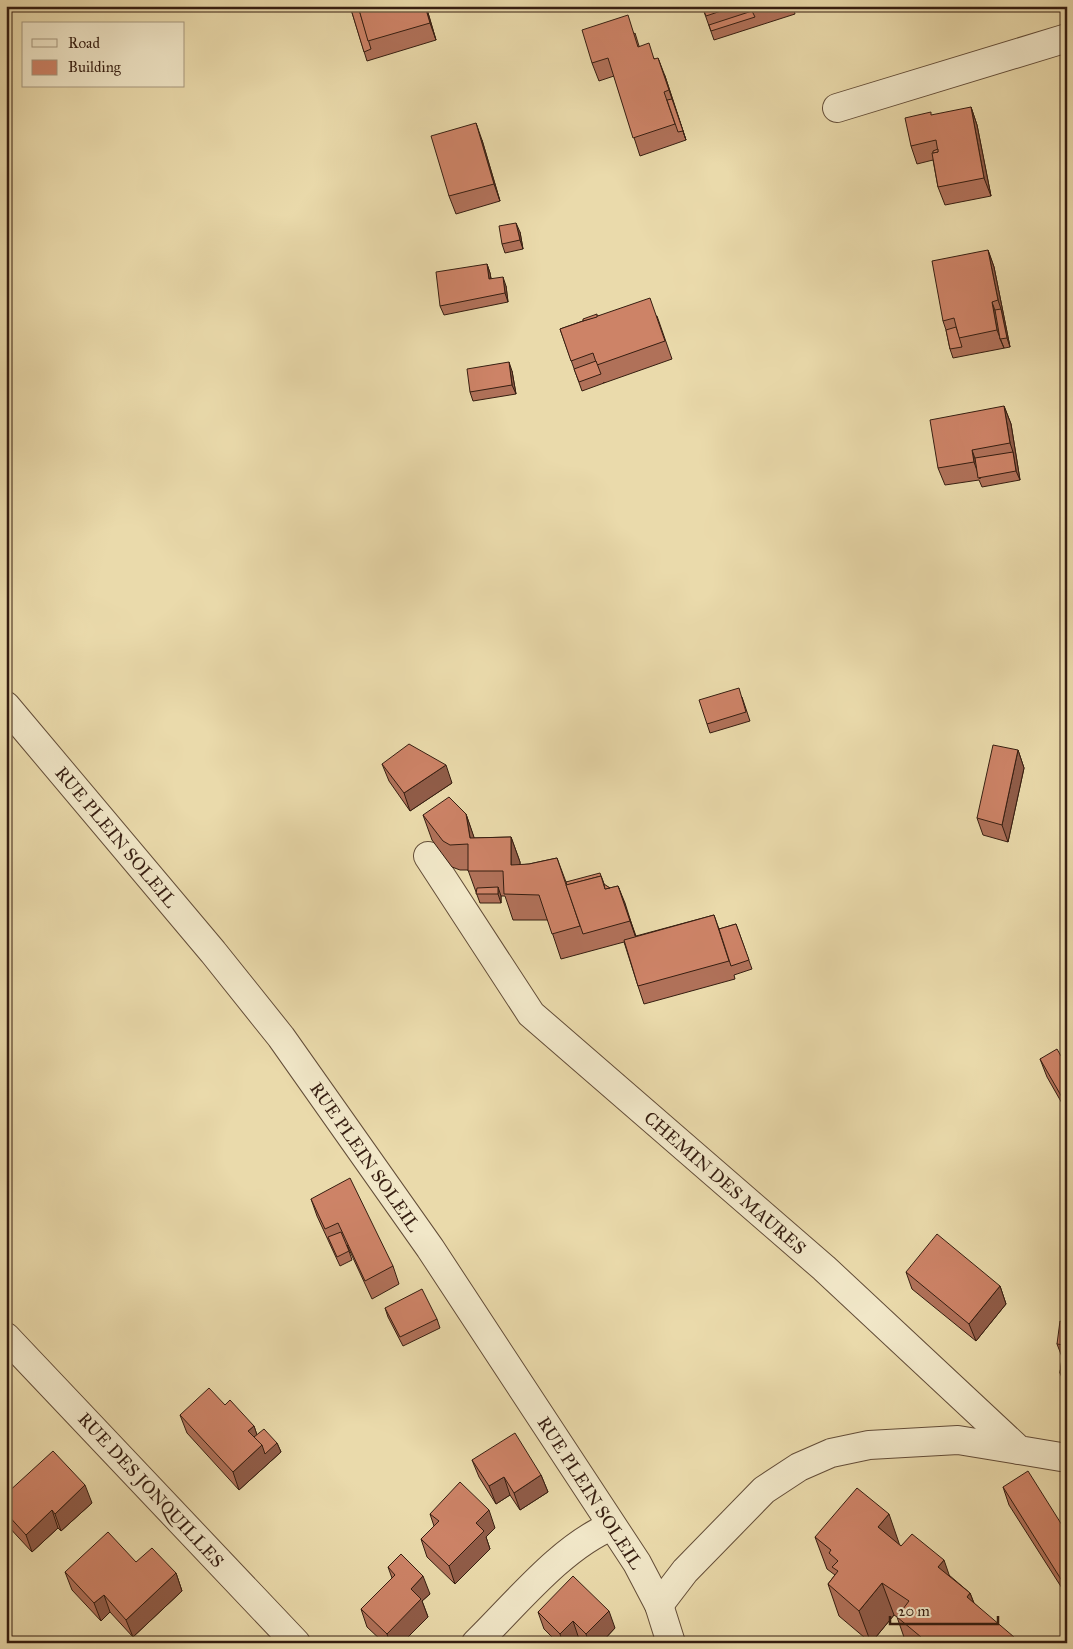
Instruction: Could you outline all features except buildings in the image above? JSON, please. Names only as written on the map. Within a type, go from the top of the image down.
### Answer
[{"type":"street","points":[[837,108],[1067,38]]},
{"type":"street","name":"RUE PLEIN SOLEIL","points":[[6,706],[214,952],[281,1037],[430,1248],[637,1563],[659,1605],[671,1643]]},
{"type":"street","name":"CHEMIN DES MAURES","points":[[428,856],[530,1014],[824,1268],[1019,1450]]},
{"type":"street","name":"RUE DES JONQUILLES","points":[[6,1337],[296,1643]]},
{"type":"street","points":[[659,1605],[685,1571],[764,1490],[799,1468],[831,1453],[869,1445],[958,1440],[1067,1458]]},
{"type":"street","points":[[476,1643],[572,1548],[596,1532],[612,1526]]}]
